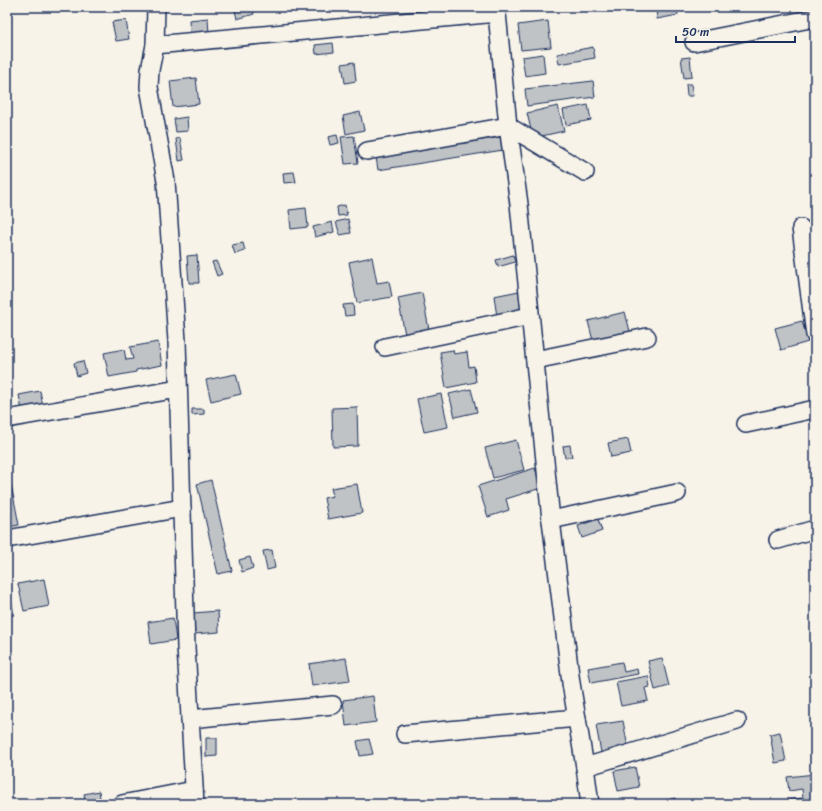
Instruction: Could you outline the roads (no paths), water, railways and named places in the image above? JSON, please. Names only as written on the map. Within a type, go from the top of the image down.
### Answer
[{"type":"street","points":[[122,804],[194,797],[186,640],[177,341],[166,181],[150,88],[150,70],[155,45],[156,7]]},
{"type":"street","points":[[155,45],[497,10],[508,126],[519,204],[551,520],[571,683],[590,804]]},
{"type":"street","points":[[694,42],[815,18]]},
{"type":"street","points":[[367,151],[508,126],[585,172]]},
{"type":"street","points":[[801,228],[815,335]]},
{"type":"street","points":[[385,347],[530,316]]},
{"type":"street","points":[[535,360],[647,337]]},
{"type":"street","points":[[7,419],[178,389]]},
{"type":"street","points":[[746,424],[815,409]]},
{"type":"street","points":[[551,520],[677,493]]},
{"type":"street","points":[[7,540],[182,508]]},
{"type":"street","points":[[778,540],[815,529]]},
{"type":"street","points":[[190,720],[333,705]]},
{"type":"street","points":[[406,734],[577,718]]},
{"type":"street","points":[[585,768],[737,721]]}]
